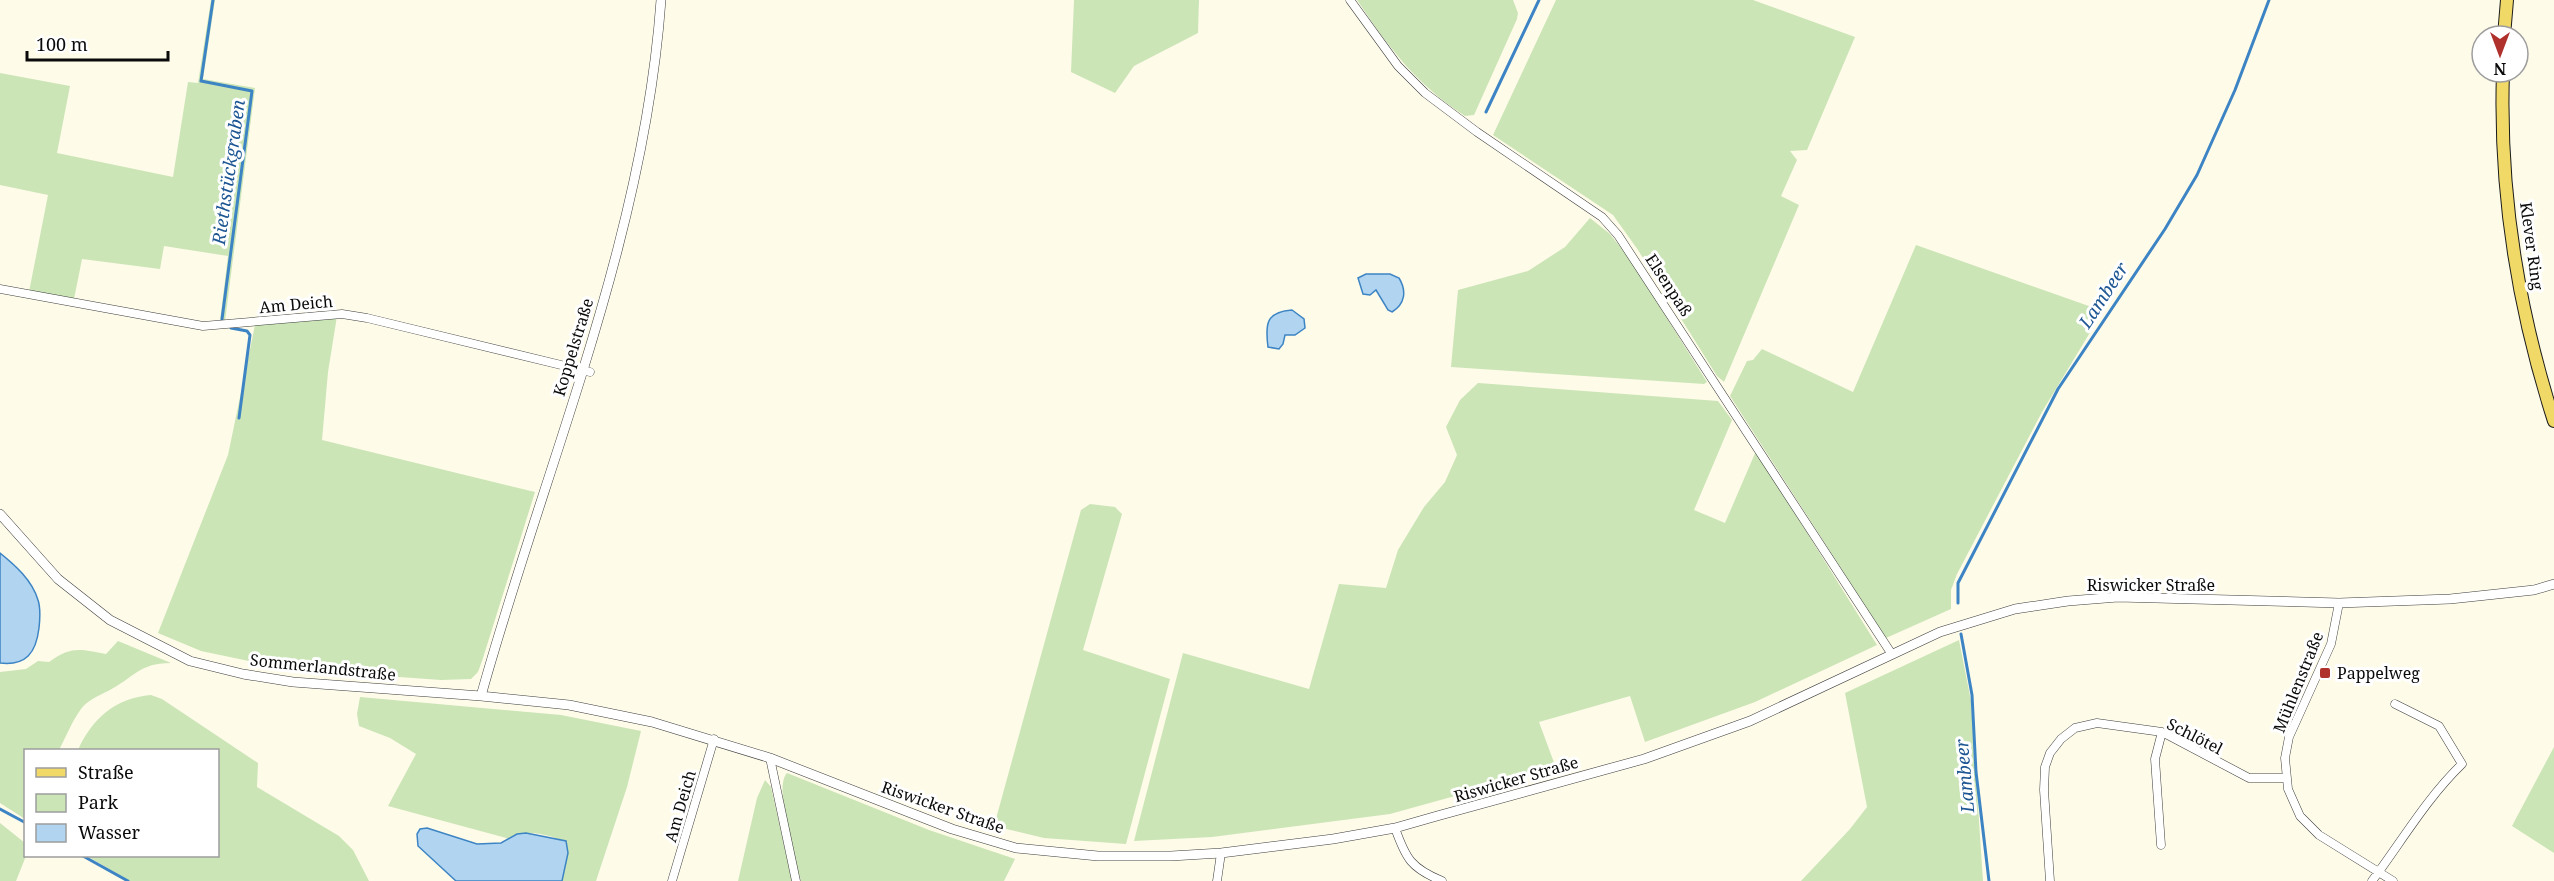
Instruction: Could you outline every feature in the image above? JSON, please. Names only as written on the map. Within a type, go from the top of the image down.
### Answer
[{"type":"main road","points":[[2505,24],[2507,0]]},
{"type":"main road","name":"Klever Ring","points":[[2503,84],[2503,143],[2517,270],[2535,359],[2554,421]]},
{"type":"street","name":"Koppelstraße","points":[[481,696],[586,371],[626,217],[652,78],[661,0]]},
{"type":"street","name":"Elsenpaß","points":[[1350,0],[1398,66],[1425,93],[1477,132],[1602,217],[1618,234],[1891,653]]},
{"type":"street","name":"Am Deich","points":[[0,289],[203,326],[342,314],[586,371]]},
{"type":"street","name":"Sommerlandstraße","points":[[0,514],[58,579],[110,620],[190,661],[243,674],[293,682],[481,696]]},
{"type":"street","name":"Riswicker Straße","points":[[481,696],[568,705],[652,722],[714,739],[770,758],[952,829],[1016,848],[1098,856],[1171,856],[1221,853],[1333,839],[1395,828],[1644,759],[1750,721],[1940,632],[2015,609],[2068,601],[2118,597],[2339,603],[2450,599],[2534,590],[2554,584]]},
{"type":"street","name":"Mühlenstraße","points":[[2339,603],[2331,644],[2315,684],[2289,737],[2285,758],[2288,789],[2300,816],[2319,835],[2393,881]]},
{"type":"street","points":[[2372,881],[2440,785],[2462,764],[2439,726],[2395,704]]},
{"type":"street","name":"Schlötel","points":[[2050,881],[2044,790],[2045,767],[2050,753],[2061,739],[2075,728],[2097,723],[2162,732],[2249,778],[2286,778]]},
{"type":"street","points":[[2161,845],[2155,759],[2162,732]]},
{"type":"street","name":"Am Deich","points":[[672,881],[714,739]]},
{"type":"street","points":[[770,758],[796,881]]},
{"type":"street","points":[[1395,828],[1401,846],[1412,864],[1442,881]]},
{"type":"street","points":[[1217,881],[1221,853]]},
{"type":"green space","points":[[211,0],[215,0],[203,79],[255,88],[225,321],[220,321],[228,256],[164,246],[160,269],[82,259],[74,299],[29,292],[48,195],[0,185],[0,73],[70,86],[57,153],[173,177],[188,82],[198,83]]},
{"type":"green space","points":[[1074,0],[1199,0],[1198,33],[1134,66],[1115,93],[1071,72]]},
{"type":"green space","points":[[1357,0],[1513,0],[1518,13],[1517,19],[1474,115],[1465,116],[1432,92],[1393,50]]},
{"type":"green space","points":[[1556,0],[1753,0],[1855,37],[1807,150],[1790,151],[1797,160],[1781,196],[1799,205],[1724,382],[1717,376],[1638,250],[1613,215],[1493,135]]},
{"type":"green space","points":[[1590,218],[1610,234],[1629,258],[1707,382],[1704,384],[1451,367],[1458,290],[1528,271],[1565,247]]},
{"type":"green space","points":[[1916,245],[2103,311],[2042,412],[1957,574],[1951,590],[1951,609],[1886,638],[1730,396],[1747,361],[1753,360],[1762,349],[1853,392]]},
{"type":"green space","points":[[337,316],[328,372],[322,440],[535,492],[483,658],[478,672],[471,679],[441,680],[288,669],[201,651],[158,633],[228,455],[255,325]]},
{"type":"green space","points":[[1478,383],[1718,401],[1732,420],[1694,510],[1725,523],[1756,451],[1877,645],[1755,702],[1645,742],[1630,696],[1539,722],[1556,768],[1390,814],[1212,837],[1134,841],[1183,653],[1309,689],[1339,584],[1386,588],[1398,550],[1424,507],[1445,482],[1457,455],[1446,427],[1460,400]]},
{"type":"green space","points":[[1090,504],[1115,507],[1122,514],[1083,650],[1170,679],[1126,844],[1044,838],[994,826],[1081,510]]},
{"type":"green space","points":[[1959,640],[1971,701],[1983,881],[1801,881],[1850,829],[1867,807],[1845,693]]},
{"type":"green space","points":[[118,641],[171,663],[143,668],[117,686],[93,698],[81,709],[60,749],[24,749],[24,818],[0,803],[0,672],[26,669],[38,661],[49,662],[70,651],[82,650],[106,654]]},
{"type":"green space","points":[[151,695],[162,699],[258,763],[257,787],[339,836],[353,850],[369,881],[130,881],[89,857],[219,857],[219,749],[79,749],[90,729],[106,712],[126,700]]},
{"type":"green space","points":[[360,697],[561,715],[641,731],[627,787],[596,881],[562,881],[568,853],[566,841],[530,833],[517,835],[510,839],[388,806],[416,754],[390,738],[359,726],[357,714]]},
{"type":"green space","points":[[2554,747],[2554,853],[2512,826]]},
{"type":"green space","points":[[787,773],[929,830],[1015,859],[1004,881],[801,881],[784,808],[783,781]]},
{"type":"green space","points":[[765,780],[771,787],[792,881],[738,881],[757,798]]},
{"type":"green space","points":[[0,823],[24,842],[26,857],[16,881],[0,881]]},
{"type":"water","points":[[1366,274],[1390,274],[1399,278],[1404,292],[1402,301],[1396,309],[1392,312],[1388,310],[1376,290],[1370,295],[1363,294],[1358,278]]},
{"type":"water","points":[[1292,310],[1304,319],[1305,328],[1295,335],[1285,335],[1279,349],[1268,347],[1267,326],[1269,321],[1277,313]]},
{"type":"water","points":[[0,553],[27,580],[35,593],[40,610],[38,637],[32,651],[23,660],[9,663],[0,663]]},
{"type":"water","points":[[427,828],[477,844],[501,843],[517,834],[526,833],[566,841],[568,853],[562,881],[456,881],[418,846],[417,834],[420,829]]},
{"type":"waterway","name":"Riethstückgraben","points":[[213,0],[201,81],[252,91],[222,319]]},
{"type":"waterway","points":[[1486,112],[1539,0]]},
{"type":"waterway","name":"Lambeer","points":[[1958,603],[1958,583],[2058,389],[2165,229],[2197,175],[2235,90],[2269,0]]},
{"type":"waterway","name":"Riethstückgraben","points":[[231,328],[247,331],[250,335],[239,418]]},
{"type":"waterway","name":"Lambeer","points":[[1961,634],[1972,695],[1976,772],[1989,881]]},
{"type":"waterway","points":[[0,809],[24,822]]},
{"type":"waterway","points":[[85,857],[128,881]]},
{"type":"place","name":"Pappelweg","points":[[2325,673]]}]
